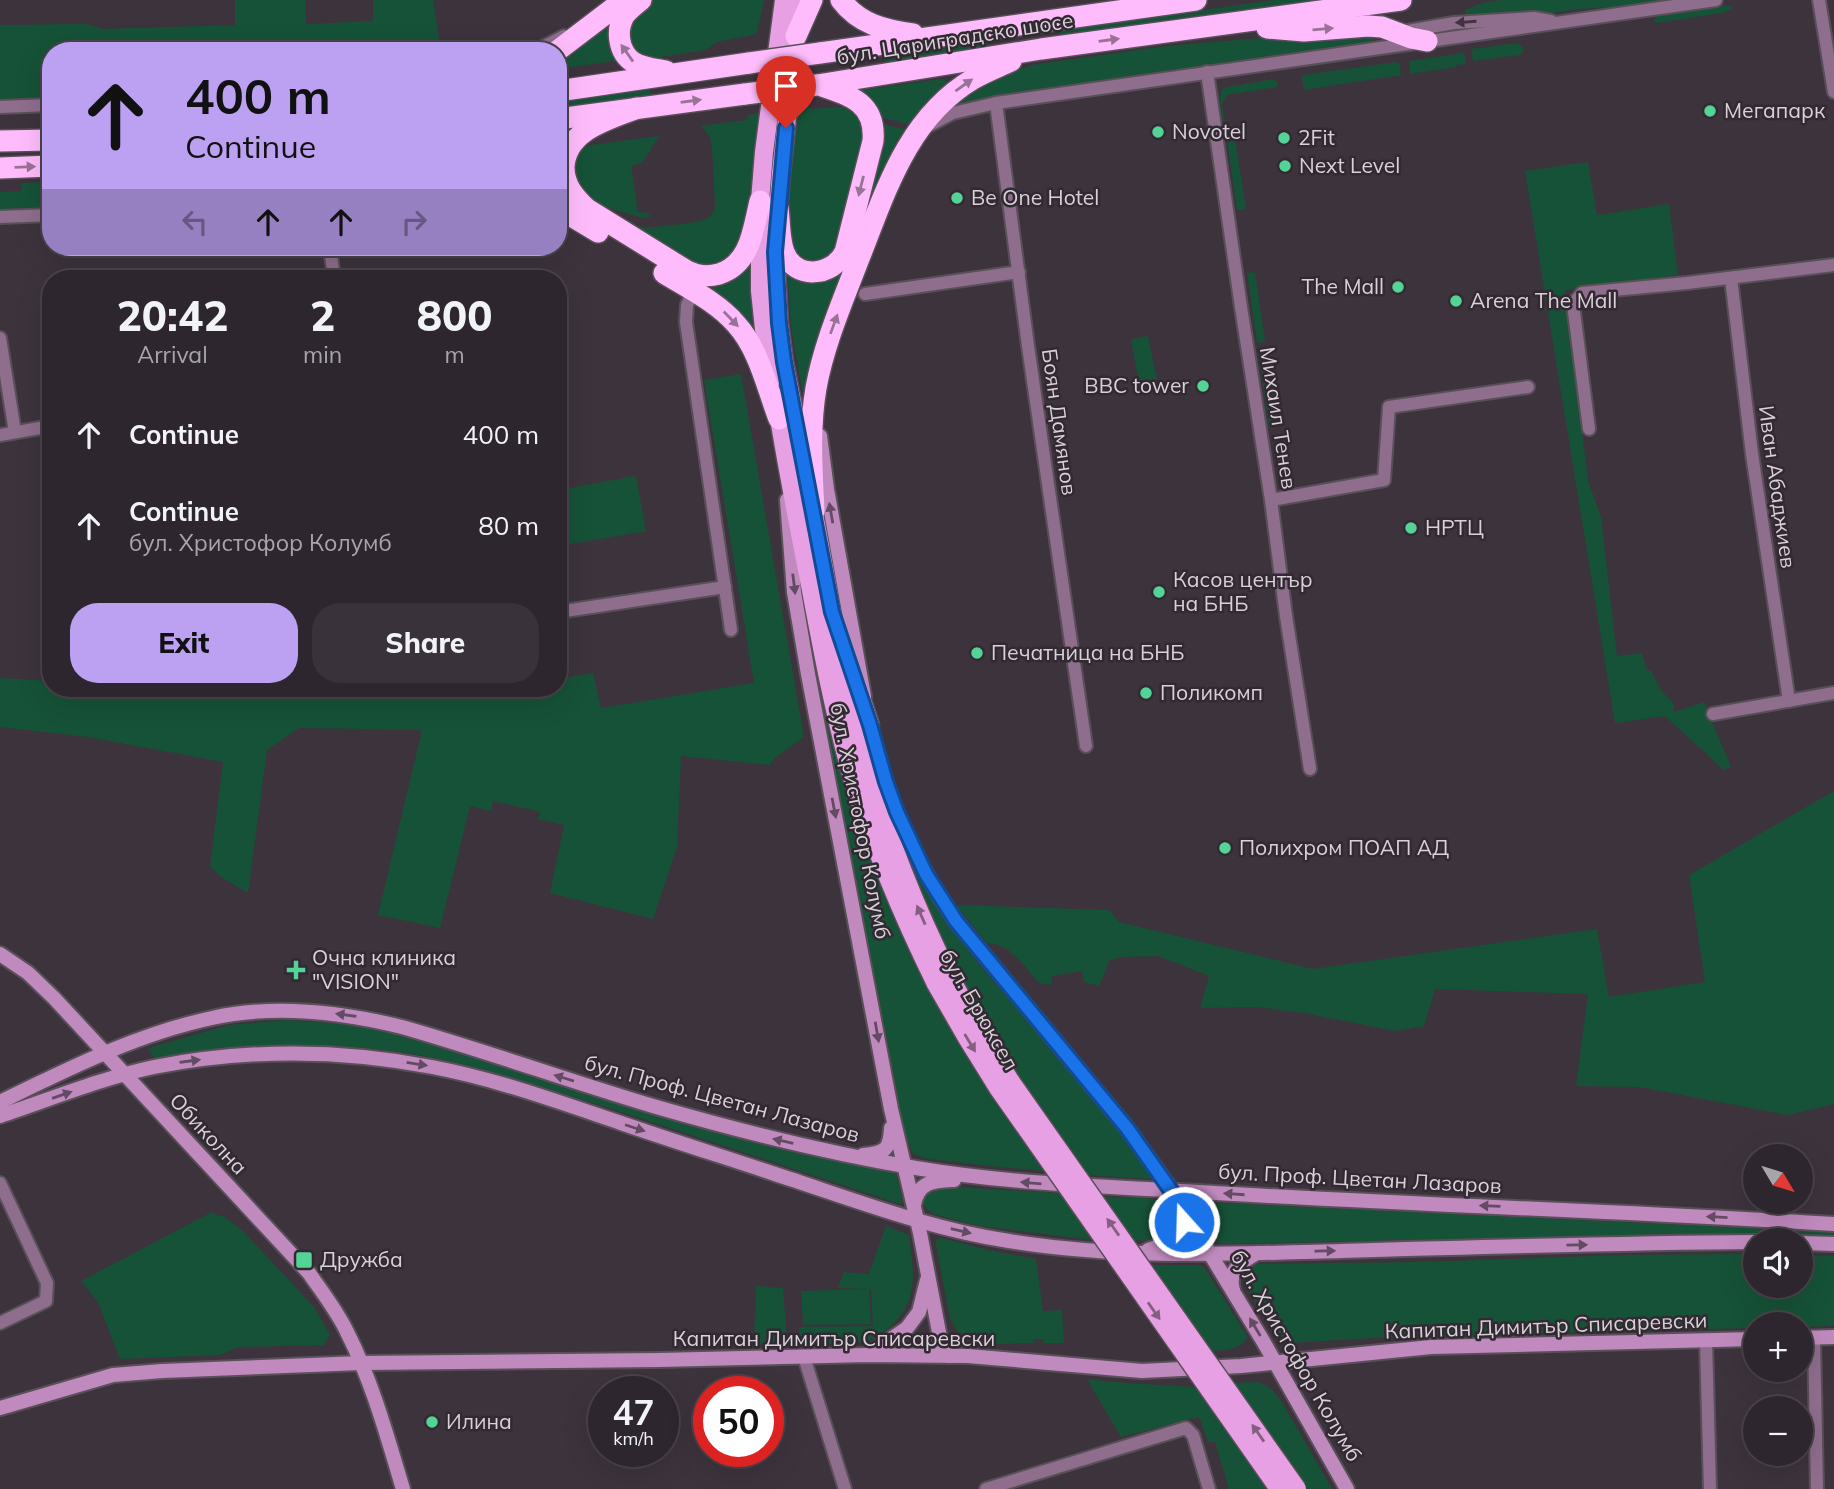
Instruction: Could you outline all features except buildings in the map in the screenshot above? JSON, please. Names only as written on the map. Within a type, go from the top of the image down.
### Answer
[{"type":"highway","points":[[796,36],[812,0]]},
{"type":"highway","points":[[1088,15],[1113,8],[1128,0]]},
{"type":"highway","name":"бул. Цариградско шосе","points":[[567,90],[1196,0]]},
{"type":"highway","name":"бул. Цариградско шосе","points":[[567,118],[817,85],[1041,49],[1401,0]]},
{"type":"highway","points":[[567,45],[605,15],[634,1]]},
{"type":"highway","points":[[634,1],[621,24],[619,37],[623,52],[634,63],[681,74]]},
{"type":"highway","points":[[843,3],[857,16],[876,27],[934,37]]},
{"type":"highway","points":[[1230,24],[1304,31],[1382,27],[1427,41]]},
{"type":"highway","points":[[814,511],[811,442],[816,390],[838,312],[893,173],[916,133],[942,103],[972,80],[1041,49]]},
{"type":"highway","points":[[769,205],[784,253],[790,261],[812,272],[827,270],[838,262],[845,252],[873,141],[873,129],[869,114],[860,103],[845,94],[817,85]]},
{"type":"highway","points":[[567,154],[578,136],[587,130],[637,108]]},
{"type":"highway","points":[[0,141],[42,140]]},
{"type":"highway","points":[[0,168],[42,166]]},
{"type":"highway","points":[[567,184],[587,209],[687,271],[698,275],[712,276],[730,270],[742,259],[769,205]]},
{"type":"highway","points":[[567,214],[722,310],[741,330],[756,357],[779,419]]},
{"type":"main road","name":"бул. Христофор Колумб","points":[[784,0],[774,78],[769,205],[784,362],[832,612]]},
{"type":"main road","name":"бул. Христофор Колумб","points":[[800,0],[759,261],[761,303],[769,368],[783,443],[794,592],[808,674],[891,1109],[942,1348],[949,1356]]},
{"type":"main road","name":"бул. Христофор Колумб","points":[[816,390],[827,489],[870,725],[886,782],[916,856],[956,921],[1127,1128],[1172,1191],[1347,1489]]},
{"type":"main road","name":"бул. Брюксел","points":[[783,443],[824,664],[845,752],[879,855],[905,919],[1011,1082],[1297,1489]]},
{"type":"main road","points":[[832,612],[870,725]]},
{"type":"main road","name":"бул. Брюксел","points":[[832,612],[848,692],[876,796],[943,980],[998,1088],[1279,1489]]},
{"type":"main road","name":"Обиколна","points":[[0,954],[28,973],[54,998],[309,1273],[341,1321],[361,1363],[403,1489]]},
{"type":"main road","name":"бул. Проф. Цветан Лазаров","points":[[0,1102],[104,1053],[178,1027],[214,1017],[299,1011],[351,1016],[412,1029],[653,1106],[769,1138],[849,1156],[983,1178],[1067,1186],[1834,1224]]},
{"type":"main road","points":[[0,1116],[123,1074],[155,1067],[213,1058],[282,1053],[325,1054],[430,1066],[475,1077],[915,1213],[958,1231],[1005,1241],[1085,1251],[1210,1254],[1743,1242]]},
{"type":"main road","points":[[849,1156],[876,1154],[887,1148],[891,1137],[891,1109]]},
{"type":"main road","points":[[915,1213],[919,1191],[928,1183],[983,1178]]},
{"type":"main road","points":[[1140,1253],[1169,1242],[1179,1235],[1184,1222],[1181,1206]]},
{"type":"main road","points":[[1813,1243],[1834,1244]]},
{"type":"main road","points":[[1233,1292],[1231,1283],[1234,1270],[1257,1253]]},
{"type":"main road","points":[[868,1355],[907,1328],[919,1312],[928,1275]]},
{"type":"main road","points":[[1813,1338],[1834,1337]]},
{"type":"main road","name":"Капитан Димитър Списаревски","points":[[0,1408],[130,1372],[361,1363],[868,1355],[949,1356],[1142,1371],[1275,1363],[1444,1346],[1743,1339]]},
{"type":"street","points":[[916,133],[953,113],[996,103],[1716,0]]},
{"type":"street","points":[[1819,0],[1834,92]]},
{"type":"street","points":[[567,48],[578,44],[634,1]]},
{"type":"street","points":[[552,42],[605,15]]},
{"type":"street","points":[[1349,52],[1399,33],[1445,24],[1534,18],[1563,23]]},
{"type":"street","name":"Михаил Тенев","points":[[1207,72],[1310,769]]},
{"type":"street","name":"Боян Дамянов","points":[[996,103],[1086,746]]},
{"type":"street","points":[[0,107],[42,106]]},
{"type":"street","points":[[567,199],[587,209]]},
{"type":"street","points":[[0,217],[42,215]]},
{"type":"street","points":[[1589,429],[1573,304],[1582,293],[1834,265]]},
{"type":"street","points":[[865,294],[1019,272]]},
{"type":"street","name":"Иван Абаджиев","points":[[1731,278],[1752,454],[1789,701]]},
{"type":"street","points":[[693,291],[687,305],[686,322],[731,631]]},
{"type":"street","points":[[0,338],[15,432]]},
{"type":"street","points":[[1271,500],[1384,480],[1389,407],[1528,387]]},
{"type":"street","points":[[0,435],[42,428]]},
{"type":"street","points":[[567,611],[726,587]]},
{"type":"street","points":[[1713,714],[1834,693]]},
{"type":"street","points":[[0,1183],[47,1283],[46,1301],[0,1323]]},
{"type":"street","points":[[1706,1341],[1710,1489]]},
{"type":"street","points":[[804,1357],[845,1489]]},
{"type":"street","points":[[1810,1382],[1817,1489]]},
{"type":"street","points":[[986,1489],[1186,1429],[1193,1435],[1209,1489]]},
{"type":"green space","points":[[235,0],[305,0],[306,24],[373,21],[373,0],[433,0],[440,42],[42,42],[42,98],[0,99],[0,25],[87,24],[102,29],[235,25]]},
{"type":"green space","points":[[651,0],[764,0],[757,32],[753,35],[716,42],[700,51],[648,59],[626,46],[633,15]]},
{"type":"green space","points":[[1274,0],[1331,0],[1062,38],[1059,35],[1063,30]]},
{"type":"green space","points":[[1501,0],[1678,0],[1438,23],[1437,18],[1465,14],[1465,10],[1483,3]]},
{"type":"green space","points":[[1726,5],[1734,8],[1722,13],[1657,23],[1654,21],[1658,15]]},
{"type":"green space","points":[[612,24],[622,60],[567,68],[567,54],[581,47]]},
{"type":"green space","points":[[1351,31],[1388,35],[1357,46],[1144,74],[957,103],[992,80],[1032,65],[1165,46]]},
{"type":"green space","points":[[985,40],[988,44],[986,48],[887,63],[883,59],[886,54]]},
{"type":"green space","points":[[1518,43],[1523,48],[1520,55],[1473,61],[1471,49]]},
{"type":"green space","points":[[1464,53],[1466,64],[1410,74],[1409,61]]},
{"type":"green space","points":[[1396,62],[1400,64],[1401,75],[1304,90],[1303,75]]},
{"type":"green space","points":[[941,79],[947,83],[911,125],[876,116],[856,91]]},
{"type":"green space","points":[[1274,79],[1278,87],[1227,95],[1222,104],[1223,122],[1220,100],[1223,88]]},
{"type":"green space","points":[[649,89],[651,92],[648,97],[567,108],[567,98]]},
{"type":"green space","points":[[810,106],[811,109],[849,106],[867,126],[835,258],[807,264],[786,245],[786,228],[799,108]]},
{"type":"green space","points":[[760,113],[750,204],[736,258],[702,270],[617,220],[649,227],[694,222],[710,217],[715,206],[712,148],[710,137],[701,126],[747,120],[748,115]]},
{"type":"green space","points":[[882,124],[907,130],[894,150],[806,390],[802,391],[791,326],[787,269],[826,276]]},
{"type":"green space","points":[[1233,125],[1246,209],[1237,210],[1225,126]]},
{"type":"green space","points":[[659,136],[642,163],[631,166],[638,212],[647,213],[649,218],[598,205],[571,181],[577,147]]},
{"type":"green space","points":[[1588,162],[1597,215],[1669,204],[1678,275],[1565,290],[1588,481],[1601,517],[1617,656],[1642,653],[1647,670],[1651,671],[1660,689],[1673,703],[1674,712],[1704,702],[1731,767],[1724,770],[1665,716],[1615,723],[1525,171]]},
{"type":"green space","points":[[42,182],[42,207],[0,209],[0,192],[21,191],[21,183]]},
{"type":"green space","points":[[749,264],[753,335],[689,278]]},
{"type":"green space","points":[[1255,272],[1265,342],[1257,343],[1247,273]]},
{"type":"green space","points":[[1148,336],[1157,380],[1139,384],[1131,339]]},
{"type":"green space","points":[[1267,355],[1278,426],[1269,428],[1259,356]]},
{"type":"green space","points":[[741,374],[804,737],[769,765],[681,756],[677,847],[653,919],[550,893],[564,825],[538,819],[540,812],[493,801],[491,811],[470,806],[440,928],[378,915],[422,730],[299,728],[267,750],[248,893],[221,877],[210,866],[223,762],[88,737],[0,727],[0,678],[42,680],[42,697],[567,697],[567,677],[593,673],[601,708],[754,683],[704,380]]},
{"type":"green space","points":[[636,476],[646,531],[567,545],[567,488]]},
{"type":"green space","points":[[796,554],[870,855],[914,959],[960,1046],[1043,1171],[924,1158],[912,1153],[909,1143],[906,1142],[821,701]]},
{"type":"green space","points":[[1834,791],[1834,1104],[1788,1115],[1639,1087],[1576,1086],[1588,994],[1435,989],[1424,1026],[1396,1031],[1257,1007],[1200,1008],[1209,976],[1158,956],[1110,960],[1099,986],[1084,982],[1082,971],[1051,976],[1052,985],[1039,983],[1010,952],[996,944],[987,943],[956,905],[1109,910],[1119,922],[1313,969],[1597,929],[1609,997],[1705,982],[1689,875]]},
{"type":"green space","points":[[889,814],[929,892],[957,936],[1095,1098],[1150,1173],[1150,1179],[1086,1175],[1015,1071],[943,947]]},
{"type":"green space","points":[[283,1020],[345,1024],[402,1034],[685,1124],[788,1151],[893,1172],[896,1174],[903,1202],[900,1204],[618,1111],[450,1061],[392,1051],[303,1045],[214,1050],[155,1059],[148,1048],[229,1025]]},
{"type":"green space","points":[[944,1185],[1060,1193],[1093,1240],[979,1226],[933,1214],[924,1206],[923,1195],[925,1191]]},
{"type":"green space","points":[[1101,1197],[1146,1198],[1168,1203],[1175,1212],[1177,1229],[1159,1241],[1132,1240]]},
{"type":"green space","points":[[1196,1202],[1749,1228],[1743,1228],[1743,1235],[1223,1244],[1219,1243],[1195,1206]]},
{"type":"green space","points":[[212,1212],[225,1217],[243,1231],[314,1307],[330,1335],[324,1345],[238,1347],[220,1355],[120,1359],[98,1302],[81,1281]]},
{"type":"green space","points":[[886,1226],[909,1235],[913,1282],[908,1303],[902,1313],[885,1331],[867,1341],[801,1344],[799,1327],[873,1326],[871,1289],[871,1324],[803,1325],[801,1291],[867,1289],[838,1288],[844,1272],[869,1274]]},
{"type":"green space","points":[[1813,1231],[1834,1232],[1834,1236],[1813,1236]]},
{"type":"green space","points":[[941,1238],[1036,1259],[1043,1311],[1062,1310],[1064,1343],[1044,1343],[1043,1339],[1033,1339],[1033,1343],[984,1343],[967,1339],[959,1333],[950,1319],[936,1245],[936,1240]]},
{"type":"green space","points":[[1743,1254],[1743,1298],[1813,1298],[1813,1255],[1834,1256],[1834,1326],[1813,1327],[1813,1312],[1743,1312],[1743,1328],[1374,1338],[1290,1343],[1278,1339],[1245,1286],[1243,1275],[1245,1270],[1257,1264]]},
{"type":"green space","points":[[1149,1265],[1204,1267],[1246,1334],[1244,1342],[1235,1348],[1209,1351]]},
{"type":"green space","points":[[756,1286],[783,1288],[787,1340],[781,1344],[754,1344]]},
{"type":"green space","points":[[1087,1379],[1196,1387],[1269,1489],[1229,1489],[1215,1442],[1208,1442],[1199,1417],[1121,1437]]},
{"type":"green space","points":[[1256,1382],[1270,1388],[1280,1399],[1332,1489],[1307,1489],[1232,1383]]},
{"type":"place","name":"Мегапарк","points":[[1710,111]]},
{"type":"place","name":"Novotel","points":[[1158,132]]},
{"type":"place","name":"2Fit","points":[[1284,138]]},
{"type":"place","name":"Next Level","points":[[1285,166]]},
{"type":"place","name":"Be One Hotel","points":[[957,198]]},
{"type":"place","name":"The Mall","points":[[1398,287]]},
{"type":"place","name":"Arena The Mall","points":[[1456,301]]},
{"type":"place","name":"BBC tower","points":[[1203,386]]},
{"type":"place","name":"НРТЦ","points":[[1411,528]]},
{"type":"place","name":"Касов център на БНБ","points":[[1159,592]]},
{"type":"place","name":"Печатница на БНБ","points":[[977,653]]},
{"type":"place","name":"Поликомп","points":[[1146,693]]},
{"type":"place","name":"Полихром ПОАП АД","points":[[1225,848]]},
{"type":"place","name":"Очна клиника \"VISION\"","points":[[296,970]]},
{"type":"place","name":"Дружба","points":[[304,1260]]},
{"type":"place","name":"Илина","points":[[432,1422]]},
{"type":"route","points":[[786,128],[775,252],[784,362],[832,612],[886,782],[926,874],[956,921],[1127,1128],[1179,1202],[1184,1222]]}]
